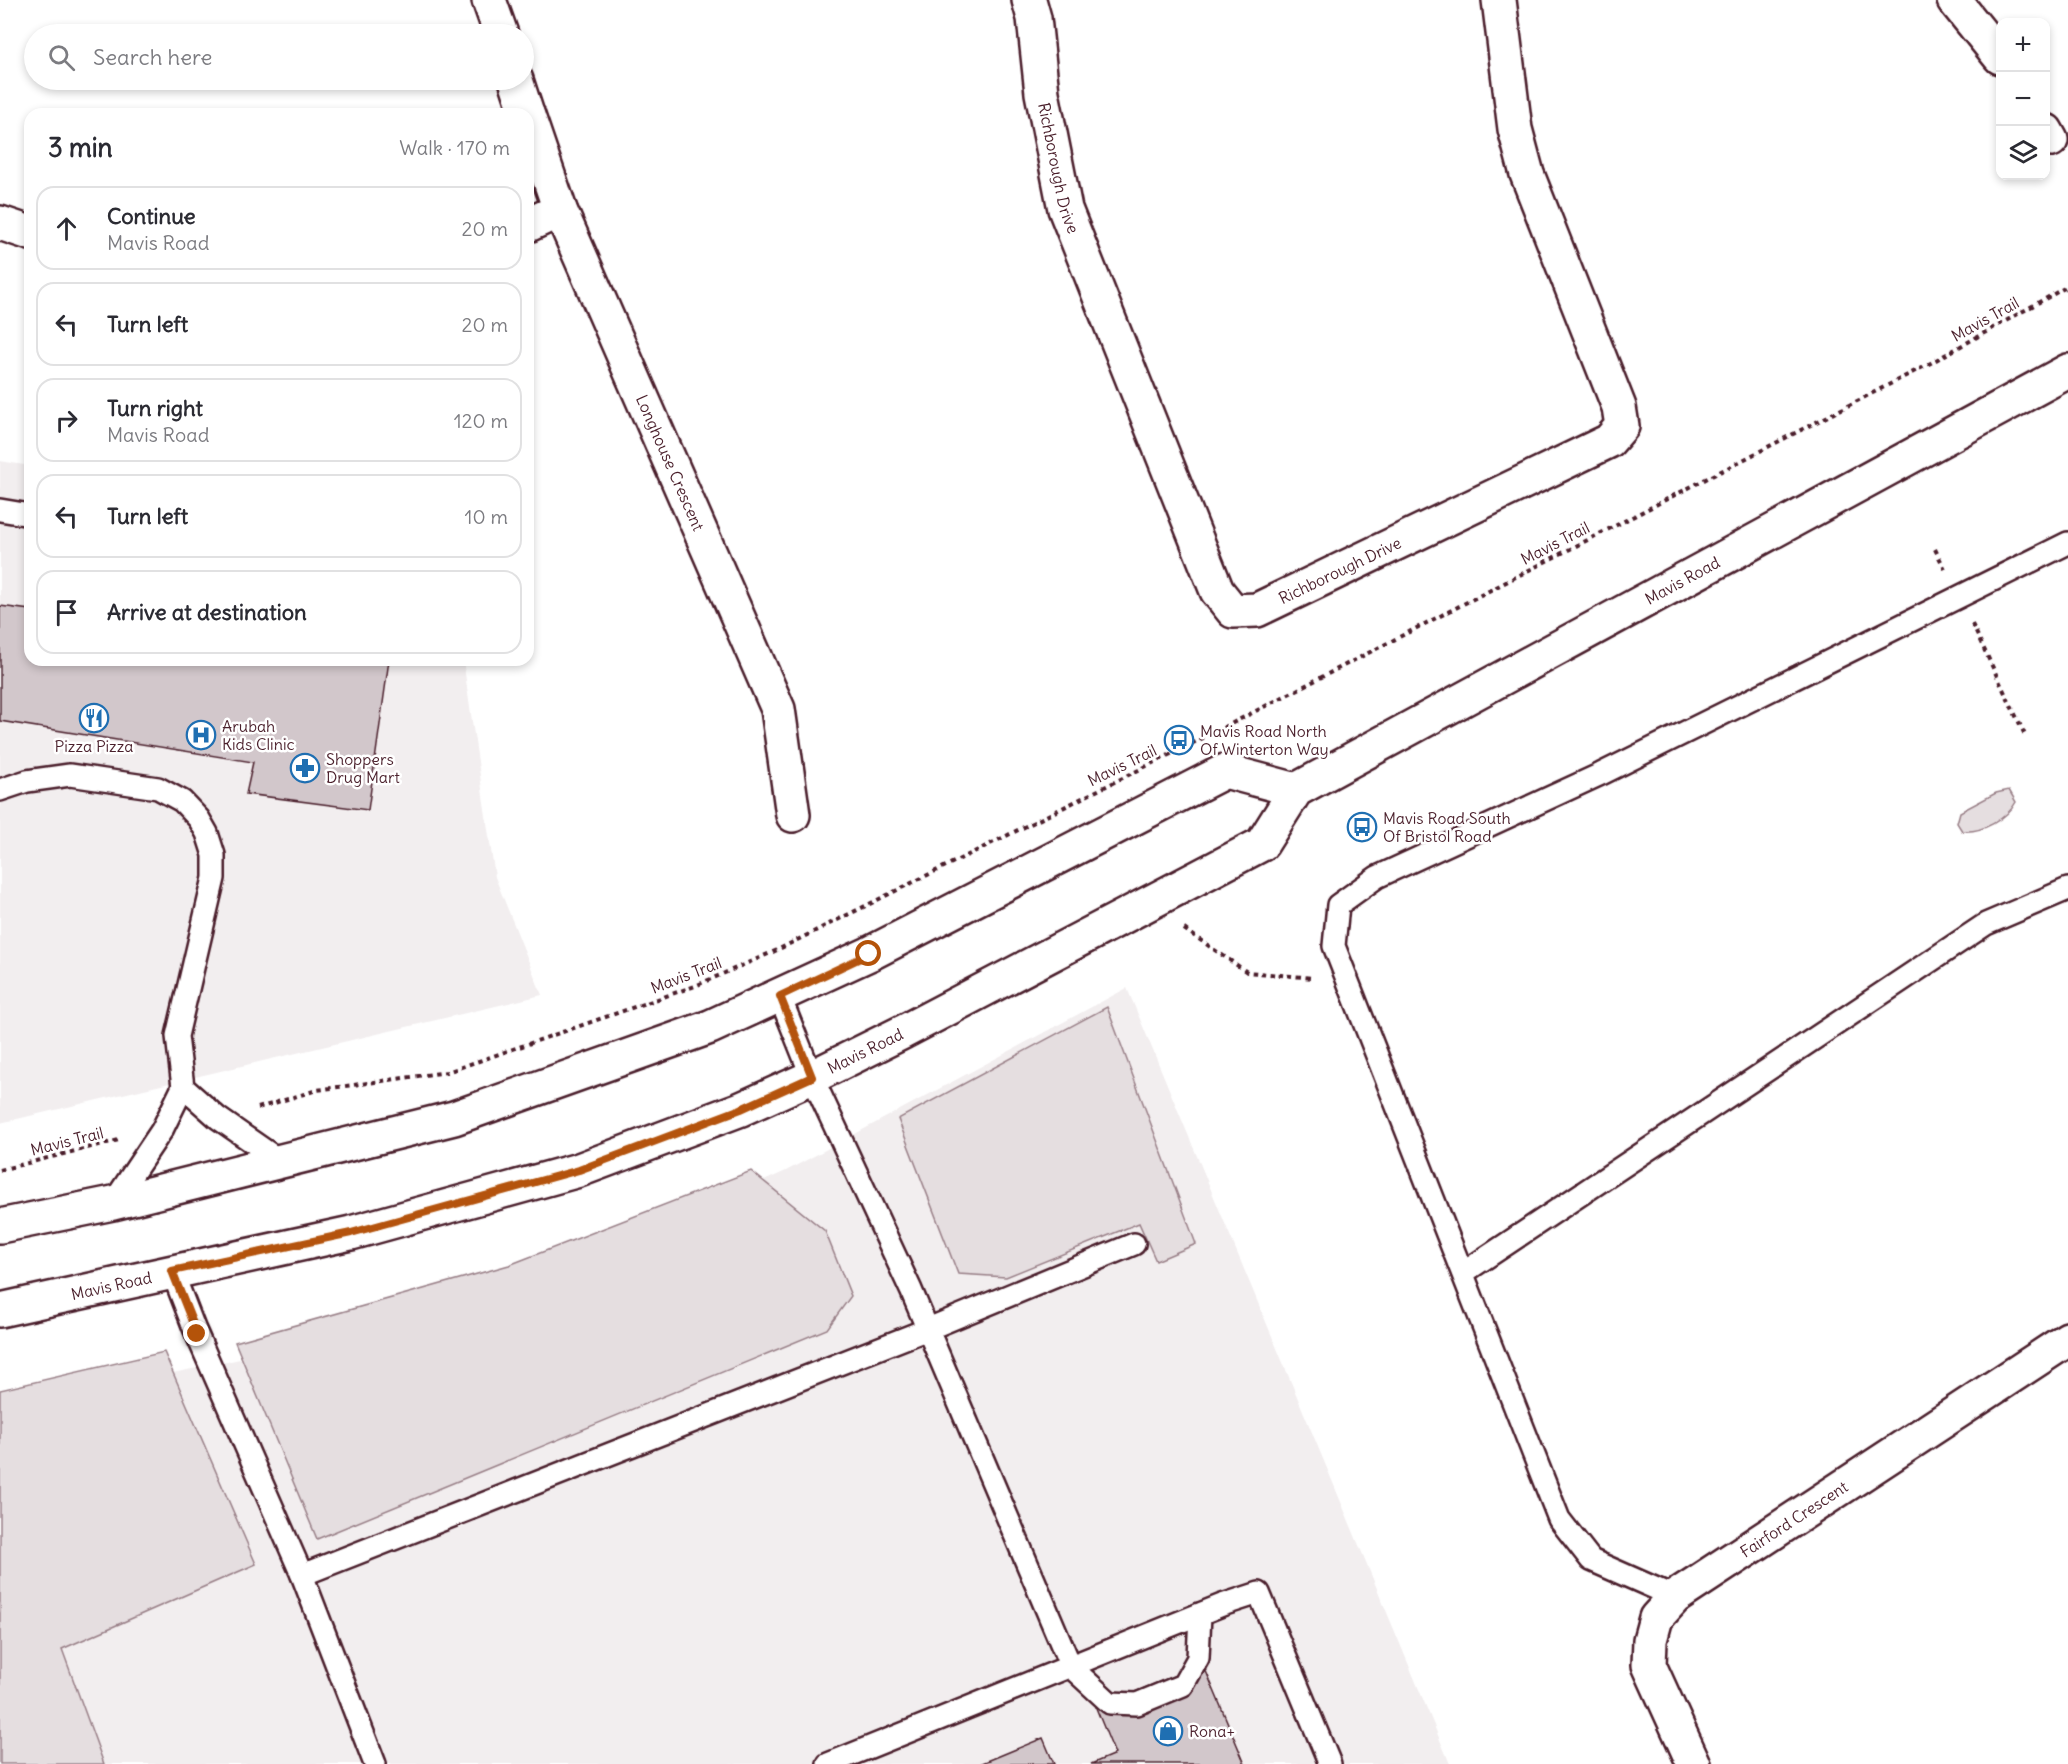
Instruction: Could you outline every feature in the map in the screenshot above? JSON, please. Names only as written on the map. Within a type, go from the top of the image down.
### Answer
[{"type":"main road","points":[[489,0],[497,24]]},
{"type":"main road","name":"Richborough Drive","points":[[1029,0],[1034,18],[1042,93],[1065,209],[1217,591],[1233,611],[1257,610],[1609,441],[1622,426],[1619,407],[1527,174],[1515,129],[1499,0]]},
{"type":"main road","points":[[1954,0],[1996,51]]},
{"type":"main road","name":"Longhouse Crescent","points":[[519,90],[526,108]]},
{"type":"main road","name":"Longhouse Crescent","points":[[534,133],[560,210],[778,709],[793,815]]},
{"type":"main road","points":[[534,222],[560,210]]},
{"type":"main road","points":[[0,223],[24,231]]},
{"type":"main road","name":"Mavis Road","points":[[0,1310],[351,1233],[579,1170],[741,1109],[812,1077],[903,1032],[1262,844],[1296,790],[2068,371]]},
{"type":"main road","points":[[0,1226],[113,1203],[454,1118],[710,1027],[780,996],[869,954],[1225,771],[1296,790]]},
{"type":"main road","name":"Fairford Crescent","points":[[1694,1764],[1649,1665],[1650,1640],[1656,1618],[1675,1597],[2068,1339]]},
{"type":"lane","points":[[0,510],[24,514]]},
{"type":"lane","points":[[1675,1597],[1591,1560],[1559,1520],[1334,946],[1338,905],[1377,877],[1601,774],[2068,543]]},
{"type":"lane","points":[[0,790],[27,781],[70,775],[158,788],[183,801],[199,819],[207,833],[214,855],[214,878],[177,1035],[183,1087],[162,1130],[113,1203]]},
{"type":"lane","points":[[1463,1273],[1986,924],[2068,890]]},
{"type":"lane","points":[[780,996],[812,1077],[928,1329],[1071,1667],[1110,1703],[1137,1704],[1183,1686],[1198,1658],[1200,1614]]},
{"type":"lane","points":[[183,1087],[218,1118],[280,1161]]},
{"type":"lane","points":[[302,1575],[928,1329],[1134,1244]]},
{"type":"lane","points":[[172,1271],[194,1328],[302,1575],[375,1764]]},
{"type":"lane","points":[[828,1764],[1200,1614],[1259,1593],[1330,1764]]},
{"type":"path","name":"Mavis Trail","points":[[254,1109],[316,1090],[447,1072],[695,986],[776,951],[1260,709],[1927,365],[2068,286]]},
{"type":"path","points":[[1935,549],[2026,737]]},
{"type":"path","points":[[1184,929],[1247,972],[1347,980]]},
{"type":"path","name":"Mavis Trail","points":[[0,1170],[130,1138]]},
{"type":"shaded area","points":[[0,461],[24,465],[24,666],[464,666],[495,877],[542,995],[0,1123]]},
{"type":"shaded area","points":[[2009,790],[2016,802],[2007,814],[1986,827],[1962,831],[1957,823],[1960,812],[1996,793]]},
{"type":"shaded area","points":[[1127,988],[1450,1764],[0,1764],[0,1409],[308,1345],[545,1279],[786,1171]]},
{"type":"shaded area","points":[[1107,1007],[1196,1244],[1156,1261],[1139,1223],[1006,1277],[958,1274],[898,1119]]},
{"type":"shaded area","points":[[751,1171],[825,1231],[851,1296],[827,1329],[317,1539],[235,1342],[509,1265]]},
{"type":"shaded area","points":[[164,1352],[256,1564],[62,1649],[104,1764],[0,1764],[0,1390]]},
{"type":"building","points":[[0,606],[24,609],[24,666],[388,666],[368,810],[246,794],[253,762],[0,721]]},
{"type":"building","name":"Rona+","points":[[1203,1664],[1245,1764],[1091,1764],[1115,1754],[1096,1708]]},
{"type":"building","points":[[1043,1738],[1054,1764],[980,1764]]},
{"type":"place","name":"Pizza Pizza","points":[[94,718]]},
{"type":"place","name":"Arubah Kids Clinic","points":[[201,735]]},
{"type":"place","name":"Mavis Road North Of Winterton Way","points":[[1179,740]]},
{"type":"place","name":"Shoppers Drug Mart","points":[[305,768]]},
{"type":"place","name":"Mavis Road South Of Bristol Road","points":[[1362,827]]},
{"type":"place","name":"Rona+","points":[[1168,1731]]},
{"type":"route","points":[[197,1334],[172,1271],[351,1233],[579,1170],[741,1109],[812,1077],[780,996],[869,954]]}]
